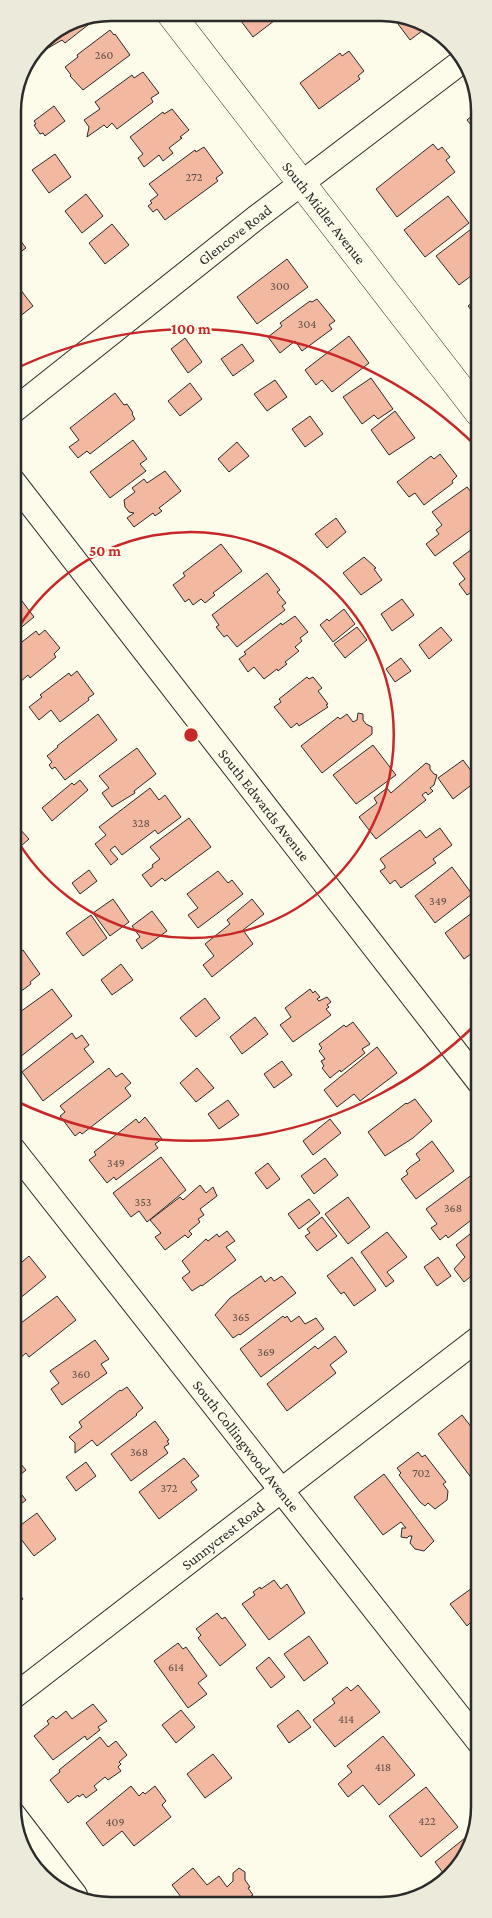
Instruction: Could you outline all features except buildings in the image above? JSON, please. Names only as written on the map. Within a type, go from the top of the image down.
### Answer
[{"type":"main road","name":"South Midler Avenue","points":[[176,21],[471,403]]},
{"type":"street","name":"Glencove Road","points":[[21,405],[301,183],[458,64]]},
{"type":"street","name":"South Edwards Avenue","points":[[21,490],[471,1072]]},
{"type":"street","name":"South Collingwood Avenue","points":[[21,1159],[471,1732]]},
{"type":"street","name":"Sunnycrest Road","points":[[21,1691],[471,1344]]},
{"type":"street","points":[[24,1828],[68,1886]]}]
